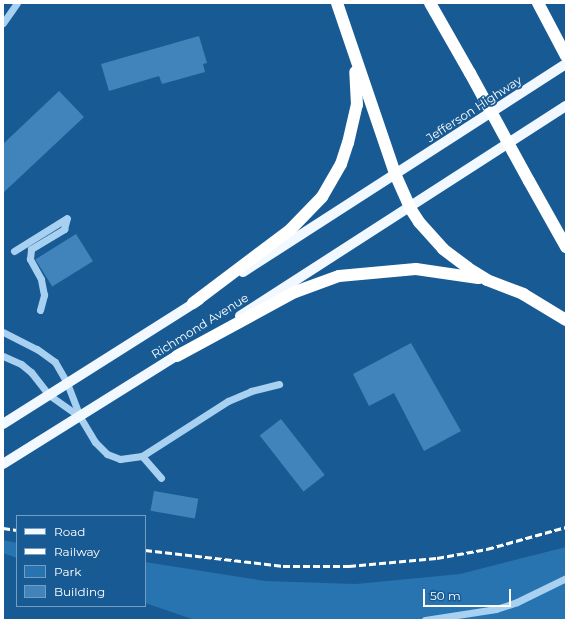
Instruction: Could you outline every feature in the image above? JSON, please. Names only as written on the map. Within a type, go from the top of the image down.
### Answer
[{"type":"highway","points":[[336,3],[396,176],[410,208],[443,249],[487,280]]},
{"type":"highway","points":[[430,3],[566,247]]},
{"type":"highway","points":[[538,3],[566,56]]},
{"type":"highway","points":[[193,303],[290,230],[312,209],[333,180],[348,143],[357,105],[357,85],[351,48]]},
{"type":"highway","points":[[177,356],[295,292],[339,276],[416,269],[487,280],[523,294],[566,320]]},
{"type":"main road","name":"Jefferson Highway","points":[[396,176],[566,64]]},
{"type":"main road","points":[[410,208],[566,106]]},
{"type":"main road","name":"Richmond Avenue","points":[[3,424],[396,176]]},
{"type":"main road","name":"Richmond Avenue","points":[[3,464],[177,356],[410,208]]},
{"type":"street","points":[[3,23],[17,3]]},
{"type":"street","points":[[14,251],[67,218],[64,229],[31,250],[30,258],[41,279],[44,295],[40,310]]},
{"type":"street","points":[[3,332],[37,349],[55,362],[67,383],[80,417],[99,447],[107,454],[124,460],[142,456],[228,401],[251,391],[279,384]]},
{"type":"street","points":[[3,356],[21,364],[31,372],[49,395],[80,417]]},
{"type":"street","points":[[142,456],[161,478]]},
{"type":"street","points":[[425,620],[496,609],[517,602],[566,578]]},
{"type":"green space","points":[[3,540],[16,543],[16,558],[3,553]]},
{"type":"green space","points":[[566,547],[566,620],[195,620],[146,603],[146,562],[265,581],[356,584],[460,574]]},
{"type":"building","points":[[199,36],[207,63],[203,64],[205,72],[162,84],[159,76],[109,91],[101,64]]},
{"type":"building","points":[[59,91],[84,117],[3,193],[3,144]]},
{"type":"building","points":[[76,234],[93,261],[52,287],[35,259]]},
{"type":"building","points":[[411,343],[461,431],[424,451],[394,393],[369,406],[353,374]]},
{"type":"building","points":[[281,419],[325,475],[303,492],[260,436]]},
{"type":"building","points":[[154,491],[198,499],[195,519],[151,511]]},
{"type":"railway","points":[[146,550],[283,566],[349,566],[437,558],[487,549],[566,527]]},
{"type":"railway","points":[[3,528],[16,530]]}]
